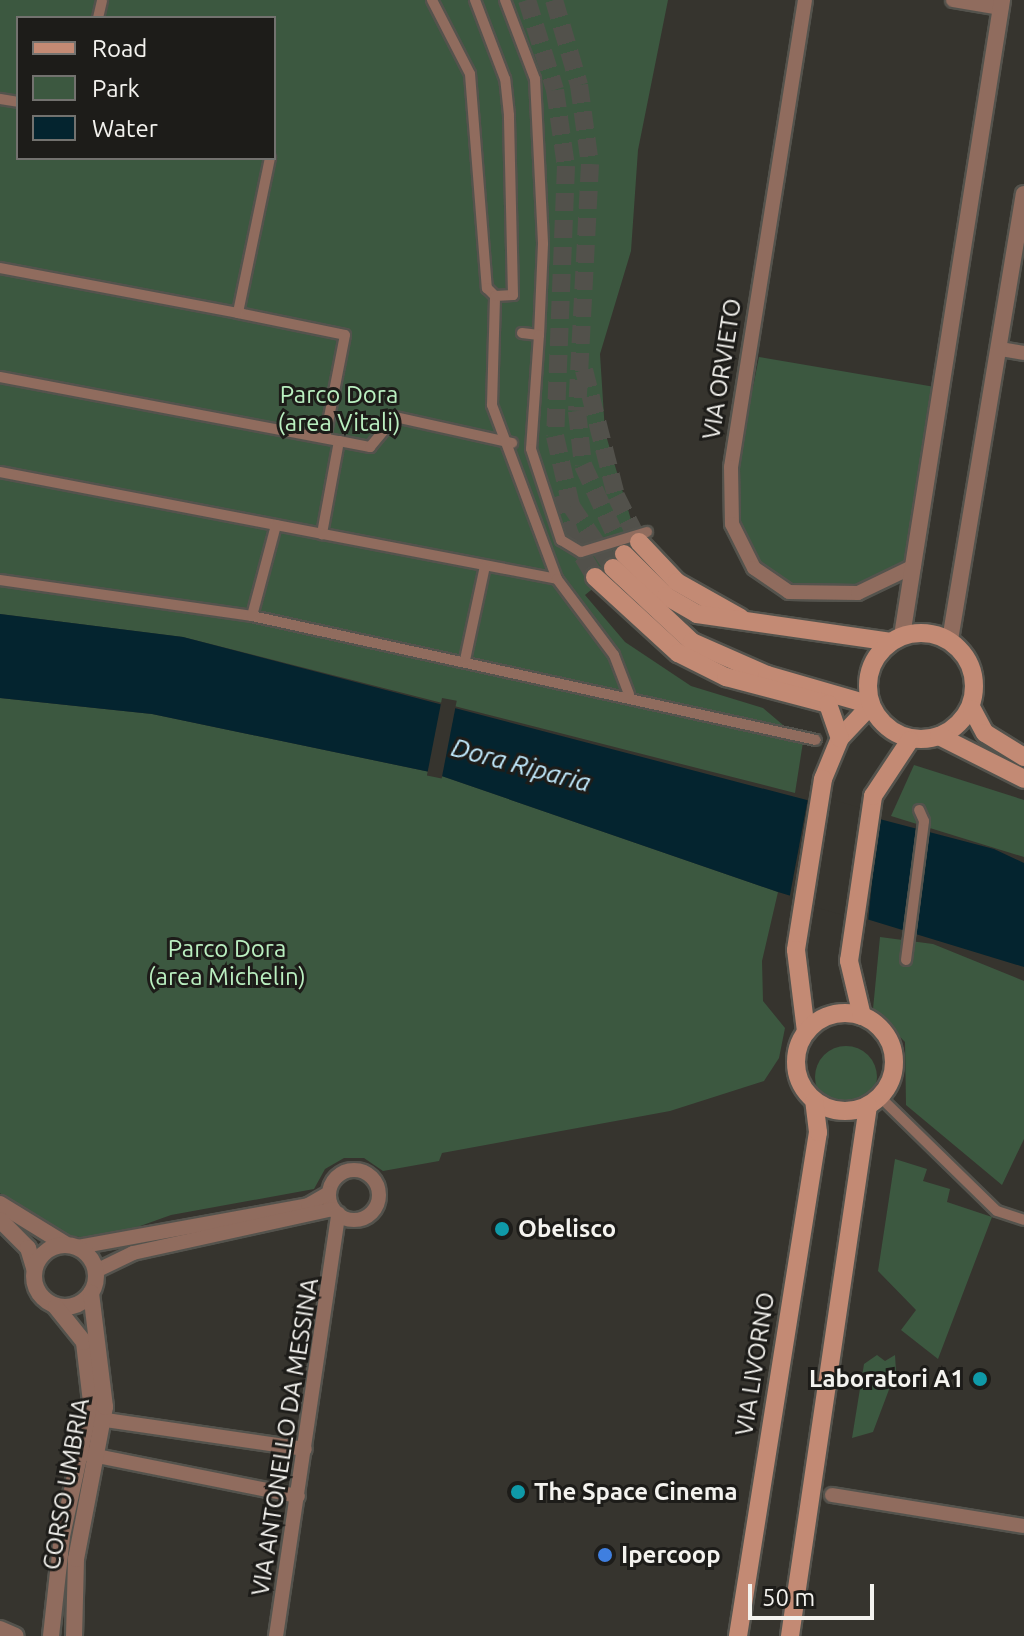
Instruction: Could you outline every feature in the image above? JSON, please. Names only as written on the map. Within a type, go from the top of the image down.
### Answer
[{"type":"main road","points":[[631,549],[666,596],[697,614],[897,639],[930,632],[950,640],[969,667],[972,709],[985,733],[1024,757]]},
{"type":"main road","points":[[631,549],[692,642],[767,675],[871,705]]},
{"type":"main road","points":[[595,577],[678,653],[726,677],[828,704],[840,738]]},
{"type":"main road","points":[[897,639],[869,675],[871,705],[887,727],[910,740],[939,736],[972,709]]},
{"type":"main road","points":[[871,705],[840,738],[823,779],[795,968],[806,1031],[796,1068],[814,1101],[842,1112],[874,1102]]},
{"type":"main road","points":[[939,736],[1024,779]]},
{"type":"main road","points":[[790,1636],[874,1102],[893,1074],[892,1048],[862,1016],[850,976],[852,934],[873,796],[910,740]]},
{"type":"main road","points":[[806,1031],[831,1015],[862,1016]]},
{"type":"main road","name":"VIA LIVORNO","points":[[738,1636],[818,1132],[814,1101]]},
{"type":"street","points":[[432,0],[470,74],[487,288],[495,296],[492,405],[512,443],[557,579],[614,655],[629,694]]},
{"type":"street","points":[[475,0],[505,79],[509,115],[513,295],[495,296]]},
{"type":"street","points":[[505,0],[535,79],[543,244],[531,449],[561,540],[581,552],[631,549]]},
{"type":"street","name":"VIA ORVIETO","points":[[805,0],[731,467],[732,524],[754,568],[789,592],[858,593],[914,566]]},
{"type":"street","points":[[897,639],[914,566],[1001,4],[953,0]]},
{"type":"street","points":[[238,313],[270,160]]},
{"type":"street","points":[[950,640],[1001,349],[1024,194]]},
{"type":"street","points":[[0,268],[345,335],[325,438]]},
{"type":"street","points":[[522,333],[539,335]]},
{"type":"street","points":[[1001,349],[1024,353]]},
{"type":"street","points":[[0,377],[370,447],[395,417],[512,443]]},
{"type":"street","points":[[322,534],[339,441]]},
{"type":"street","points":[[0,472],[557,579]]},
{"type":"street","points":[[252,616],[276,525]]},
{"type":"street","points":[[465,660],[485,566]]},
{"type":"street","points":[[0,580],[252,616],[629,694],[816,740]]},
{"type":"street","points":[[906,960],[924,821],[919,810]]},
{"type":"street","points":[[874,1102],[997,1211],[1024,1220]]},
{"type":"street","points":[[34,1268],[42,1255],[72,1246],[308,1205],[329,1193],[343,1173],[367,1173],[378,1202],[337,1244]]},
{"type":"street","points":[[329,1193],[336,1212]]},
{"type":"street","points":[[0,1204],[72,1246],[96,1271]]},
{"type":"street","points":[[96,1271],[133,1253],[336,1212],[361,1219]]},
{"type":"street","name":"VIA ANTONELLO DA MESSINA","points":[[276,1636],[337,1244],[336,1212]]},
{"type":"street","points":[[0,1220],[28,1248],[36,1289],[56,1307],[81,1303],[91,1293],[96,1271]]},
{"type":"street","name":"CORSO UMBRIA","points":[[74,1636],[74,1571],[98,1418],[91,1293]]},
{"type":"street","name":"CORSO UMBRIA","points":[[56,1307],[84,1342],[98,1418]]},
{"type":"street","points":[[98,1418],[305,1449]]},
{"type":"street","points":[[90,1456],[298,1496]]},
{"type":"street","name":"CORSO UMBRIA","points":[[51,1636],[62,1536],[90,1456]]},
{"type":"street","points":[[832,1495],[1024,1526]]},
{"type":"street","points":[[0,1629],[16,1636]]},
{"type":"green space","name":"Parco Dora (area Vitali)","points":[[0,0],[668,0],[638,150],[631,251],[600,354],[605,432],[640,550],[585,595],[625,642],[691,686],[763,708],[803,742],[795,793],[183,637],[0,614]]},
{"type":"green space","points":[[759,357],[935,387],[909,563],[864,586],[791,587],[770,578],[739,523],[736,471]]},
{"type":"green space","name":"Parco Dora (area Michelin)","points":[[0,698],[152,714],[430,772],[778,892],[762,961],[763,1001],[785,1028],[779,1058],[764,1081],[670,1111],[442,1153],[439,1161],[383,1171],[364,1158],[344,1158],[325,1169],[314,1189],[171,1215],[101,1240],[58,1234],[16,1212],[0,1193]]},
{"type":"green space","points":[[914,765],[1024,800],[1024,857],[891,816]]},
{"type":"green space","points":[[880,937],[933,944],[1024,981],[1024,1139],[1002,1185],[906,1105],[905,1042],[873,1009]]},
{"type":"green space","points":[[840,1046],[852,1046],[868,1055],[875,1065],[875,1089],[868,1099],[852,1108],[840,1108],[820,1094],[815,1083],[815,1071],[829,1051]]},
{"type":"green space","points":[[895,1159],[927,1169],[923,1181],[950,1189],[947,1202],[992,1217],[938,1359],[901,1330],[916,1310],[878,1271]]},
{"type":"green space","points":[[877,1355],[885,1361],[895,1355],[896,1371],[873,1432],[852,1438],[864,1364]]},
{"type":"water","name":"Dora Riparia","points":[[0,614],[183,637],[994,849],[1024,863],[1024,967],[778,892],[430,772],[152,714],[0,698]]},
{"type":"pier","points":[[442,698],[457,701],[442,778],[427,776]]},
{"type":"pier","points":[[809,793],[879,813],[868,922],[789,900]]},
{"type":"tunnel","points":[[527,0],[555,90],[566,166],[555,436],[571,506],[613,568]]},
{"type":"tunnel","points":[[554,0],[579,85],[590,164],[577,411],[583,465],[624,554]]},
{"type":"tunnel","points":[[584,370],[616,496],[639,542]]},
{"type":"tunnel","points":[[558,496],[569,533],[595,577]]},
{"type":"place","name":"Obelisco","points":[[502,1229]]},
{"type":"place","name":"Laboratori A1","points":[[980,1379]]},
{"type":"place","name":"The Space Cinema","points":[[518,1492]]},
{"type":"place","name":"Ipercoop","points":[[605,1555]]}]
